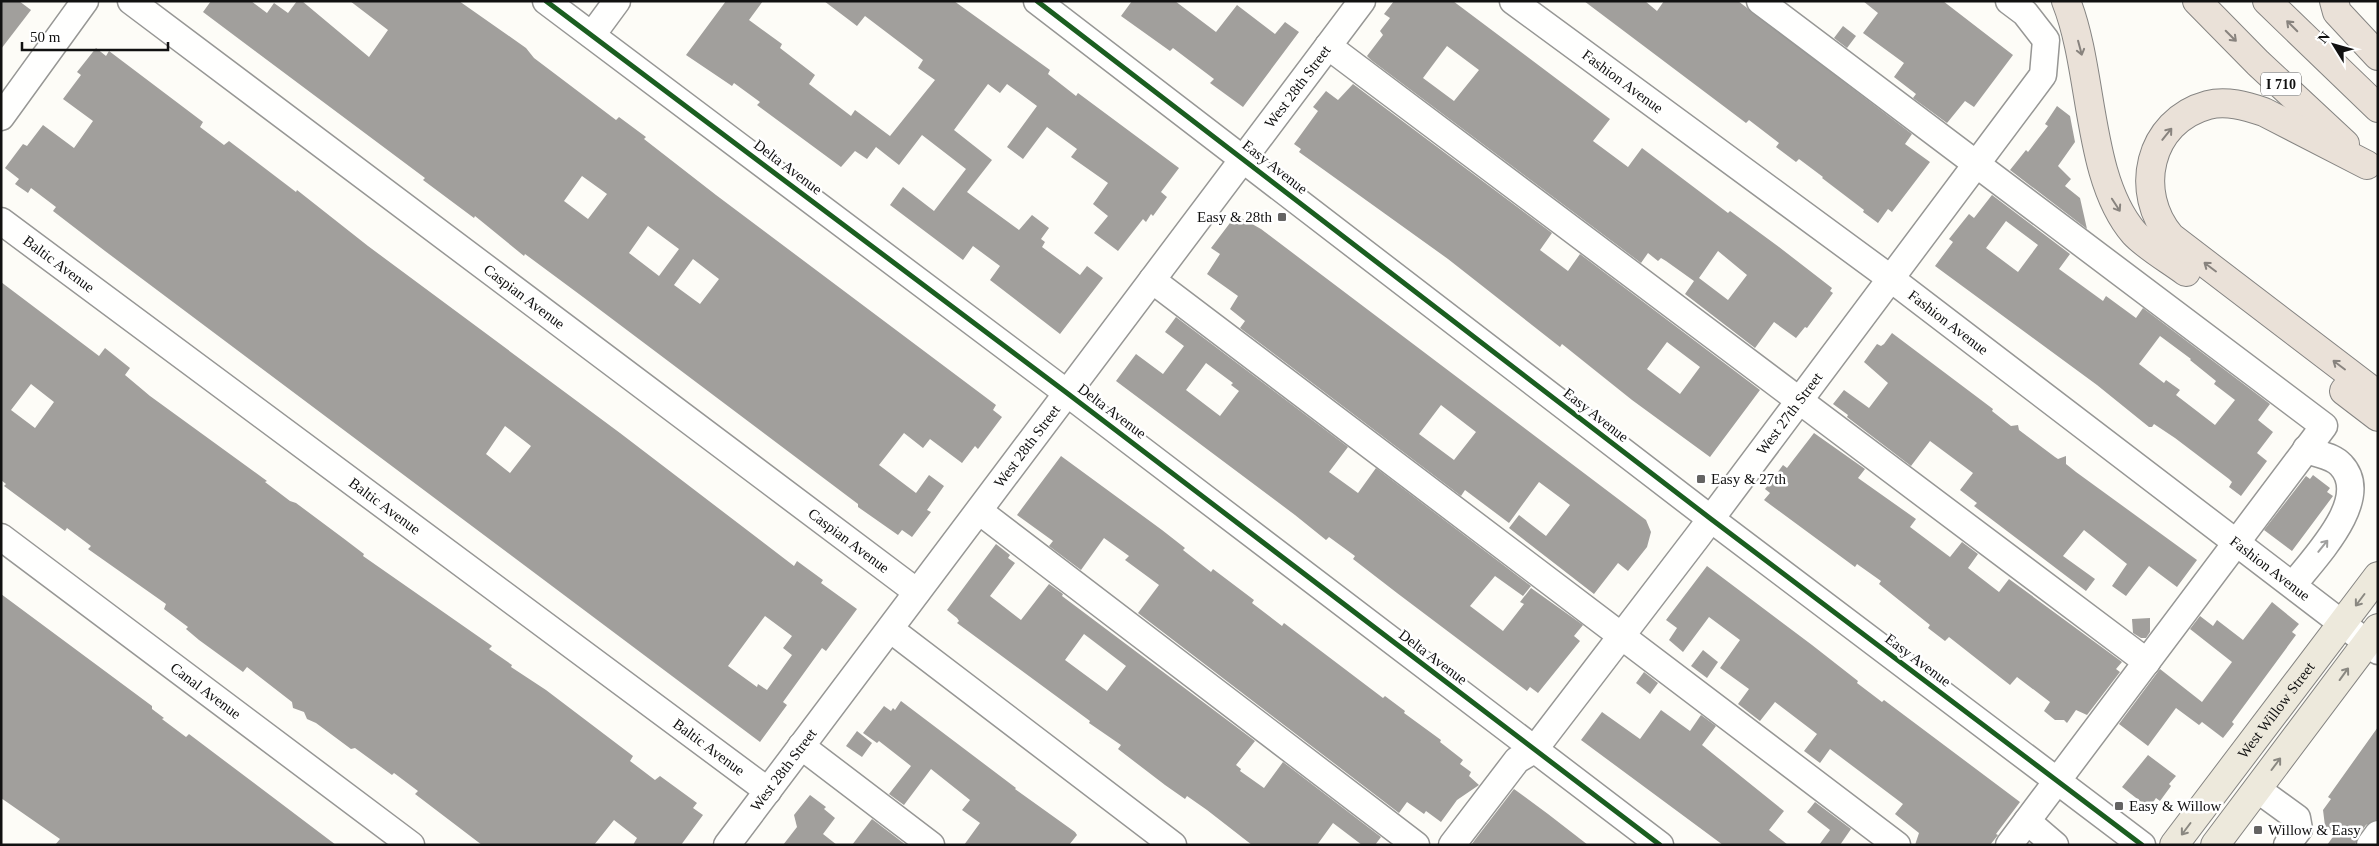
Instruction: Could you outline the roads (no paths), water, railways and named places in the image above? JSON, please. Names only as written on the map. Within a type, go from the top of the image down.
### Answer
[{"type":"highway","points":[[2066,1],[2082,57],[2101,163],[2112,199],[2135,233],[2378,417]]},
{"type":"highway","name":"I 710","points":[[2197,1],[2258,63],[2373,169]]},
{"type":"highway","points":[[2267,1],[2378,108]]},
{"type":"highway","points":[[2334,1],[2338,12],[2378,56]]},
{"type":"highway","points":[[2373,169],[2264,112],[2249,106],[2218,103],[2208,105],[2188,114],[2168,132],[2153,158],[2149,188],[2154,212],[2171,237],[2378,395]]},
{"type":"main road","name":"West Willow Street","points":[[2174,845],[2378,576]]},
{"type":"main road","points":[[2215,845],[2374,641]]},
{"type":"street","points":[[1,116],[85,1]]},
{"type":"street","name":"Caspian Avenue","points":[[131,1],[917,592]]},
{"type":"street","name":"Delta Avenue","points":[[546,1],[1068,392],[1660,845]]},
{"type":"street","points":[[592,35],[618,1]]},
{"type":"street","name":"Easy Avenue","points":[[1037,1],[1711,519],[2142,845]]},
{"type":"street","name":"West 28th Street","points":[[727,845],[1362,1]]},
{"type":"street","name":"Fashion Avenue","points":[[1512,1],[1890,278],[2342,624],[2374,641]]},
{"type":"street","points":[[1760,1],[2324,426],[2009,845]]},
{"type":"street","name":"West 27th Street","points":[[1452,845],[1517,760],[1534,750],[1711,519],[2043,75],[2046,40],[2025,13],[2009,1]]},
{"type":"street","points":[[1328,46],[2147,662]]},
{"type":"street","name":"Baltic Avenue","points":[[1,222],[768,791]]},
{"type":"street","points":[[1152,280],[1897,845]]},
{"type":"street","points":[[2293,585],[2335,532],[2348,505],[2351,482],[2341,465],[2326,456],[2314,454],[2306,449]]},
{"type":"street","points":[[979,511],[1416,845]]},
{"type":"street","name":"Canal Avenue","points":[[1,537],[411,845]]},
{"type":"street","points":[[890,629],[1173,845]]},
{"type":"street","points":[[801,746],[931,845]]},
{"type":"street","points":[[2257,789],[2297,818],[2299,829],[2287,845]]},
{"type":"street","points":[[2027,821],[2055,845]]},
{"type":"place","name":"Easy & 28th","points":[[1282,217]]},
{"type":"place","name":"Easy & 27th","points":[[1701,479]]},
{"type":"place","name":"Easy & Willow","points":[[2119,806]]},
{"type":"place","name":"Willow & Easy","points":[[2258,830]]}]
